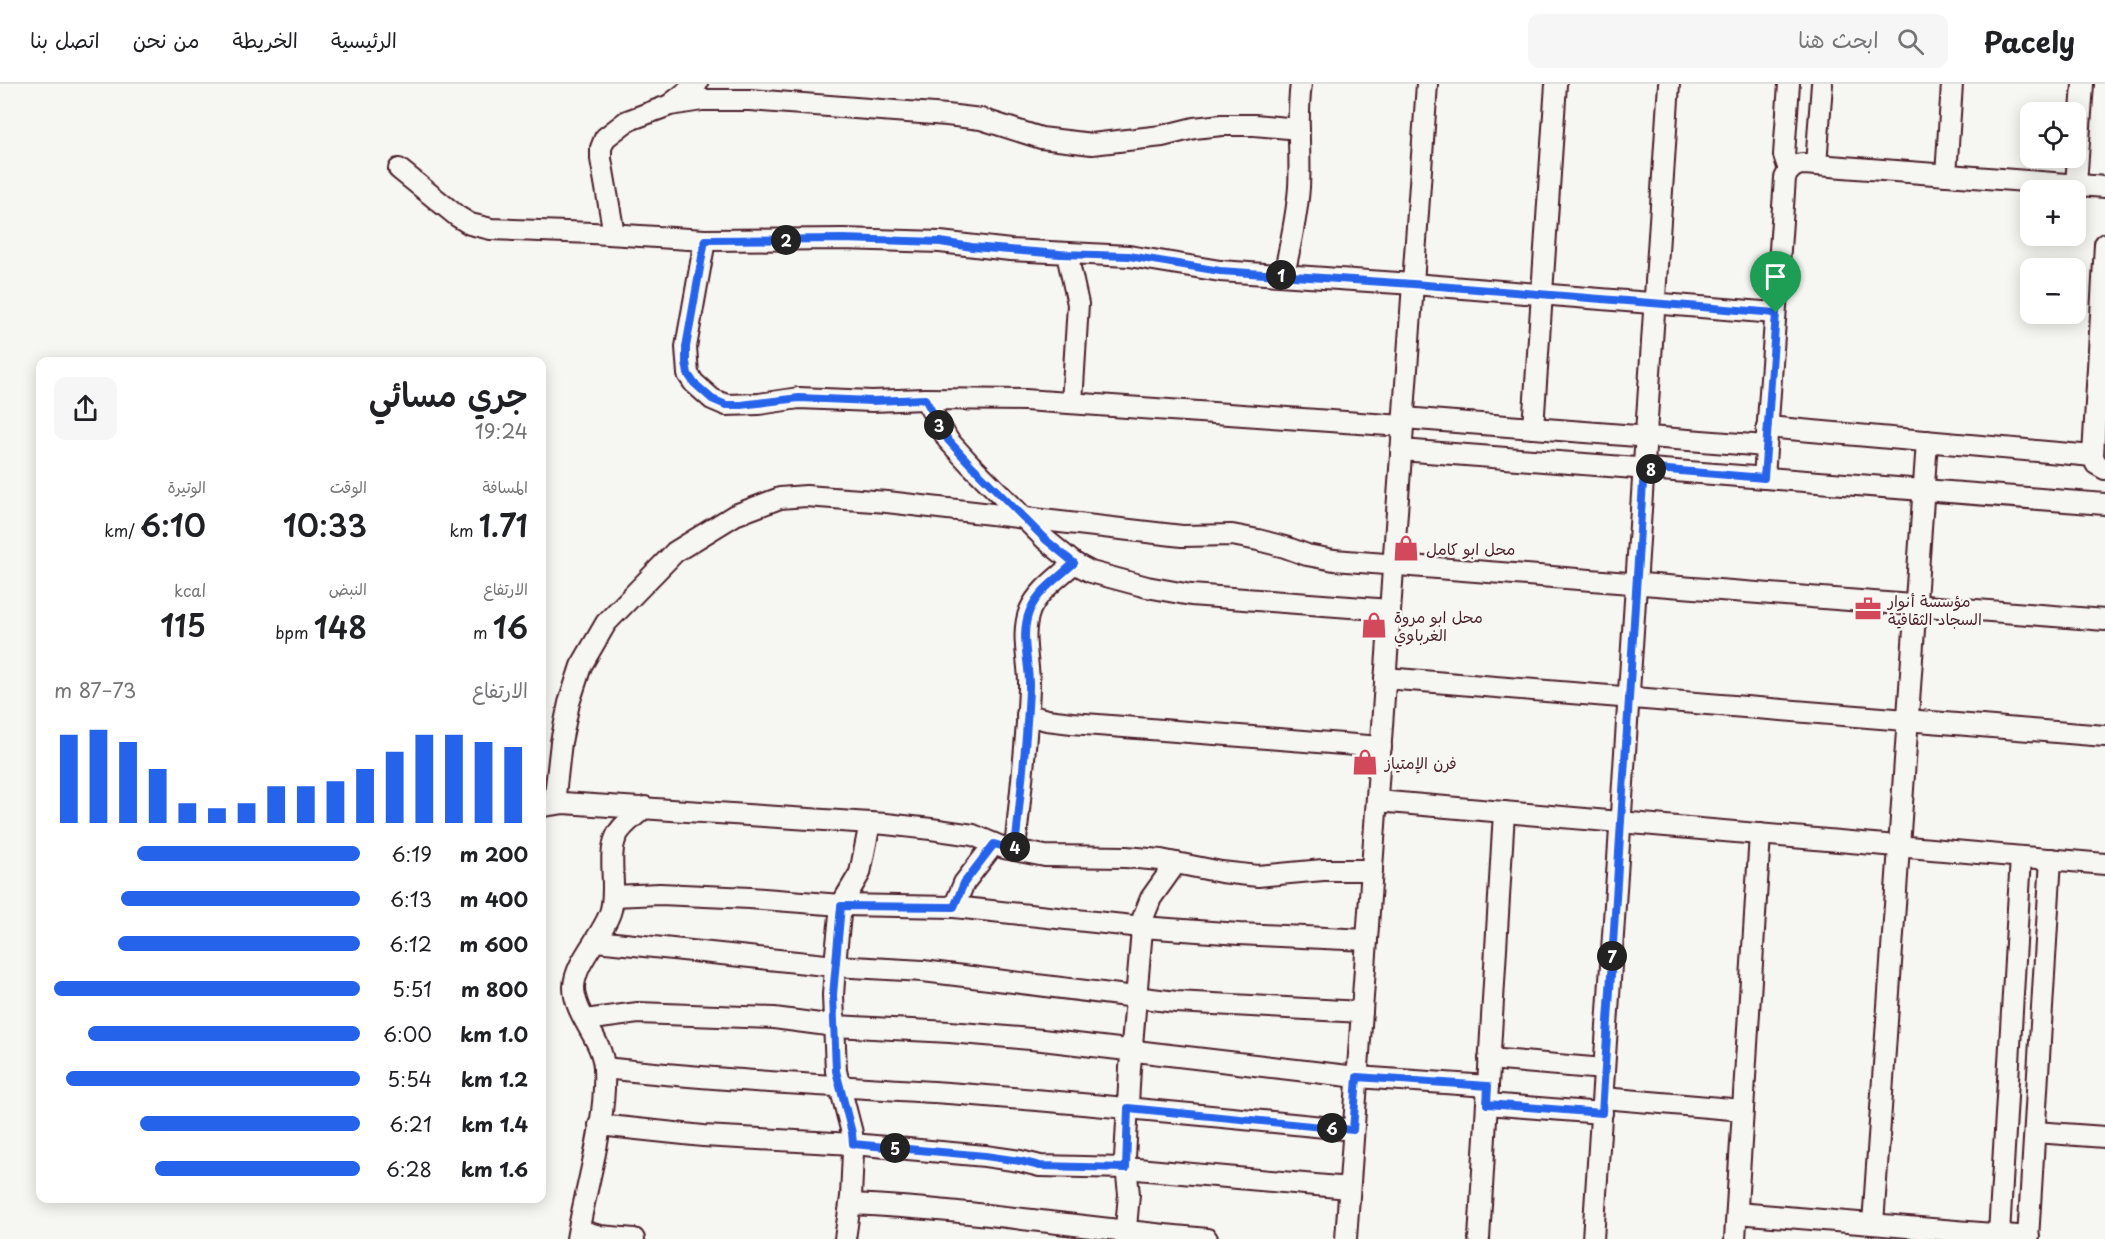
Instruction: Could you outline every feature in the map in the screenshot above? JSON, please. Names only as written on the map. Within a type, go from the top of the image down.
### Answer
[{"type":"street","points":[[670,105],[697,84]]},
{"type":"street","points":[[1284,275],[1299,186],[1300,84]]},
{"type":"street","points":[[1346,1239],[1427,84]]},
{"type":"street","points":[[1533,428],[1556,84]]},
{"type":"street","points":[[1593,1239],[1669,84]]},
{"type":"street","points":[[1789,84],[1784,155],[1789,170]]},
{"type":"street","points":[[1816,165],[1822,84]]},
{"type":"street","points":[[1946,175],[1952,84]]},
{"type":"street","points":[[2076,180],[2083,84]]},
{"type":"street","points":[[614,234],[601,159],[601,148],[605,138],[627,121],[670,105],[702,100],[750,100],[947,115],[981,119],[1041,138],[1092,144],[1152,138],[1194,128],[1222,125],[1299,129]]},
{"type":"street","points":[[1764,478],[1785,178],[1789,170],[1799,164],[2020,181]]},
{"type":"street","points":[[399,169],[457,216],[470,224],[491,229],[705,240],[898,239],[1067,254],[1129,256],[1220,271],[1776,313]]},
{"type":"street","points":[[2086,186],[2105,187]]},
{"type":"street","points":[[705,240],[686,347],[686,362],[688,374],[694,383],[712,399],[726,405],[799,398],[1072,403],[1226,415],[1533,428],[1646,436],[1767,436],[1927,441],[2099,463],[2105,244]]},
{"type":"street","points":[[1067,254],[1078,304],[1072,403]]},
{"type":"street","points":[[925,399],[948,440],[1005,500],[1046,540],[1074,563],[1091,572],[1113,579],[1191,595],[1390,610]]},
{"type":"street","points":[[1873,1224],[1927,441]]},
{"type":"street","points":[[1401,450],[2105,504]]},
{"type":"street","points":[[1372,870],[1323,870],[1258,876],[1126,857],[1045,856],[1015,850],[973,836],[932,828],[645,807],[563,803],[548,805],[569,703],[581,666],[606,623],[675,552],[735,515],[780,498],[806,496],[887,502],[1182,536],[1232,536],[1286,546],[1307,555],[1325,559],[2105,620]]},
{"type":"street","points":[[1015,850],[1029,686],[1025,642],[1029,612],[1036,598],[1074,563]]},
{"type":"street","points":[[1385,678],[2105,736]]},
{"type":"street","points":[[1027,715],[1064,722],[1381,747]]},
{"type":"street","points":[[1377,801],[2105,864]]},
{"type":"street","points":[[634,1239],[578,1235],[599,1125],[604,1068],[599,1046],[585,1020],[574,987],[580,964],[597,941],[611,911],[613,845],[618,833],[645,807]]},
{"type":"street","points":[[1479,1239],[1504,812]]},
{"type":"street","points":[[845,1239],[850,1204],[853,1144],[836,1071],[835,966],[841,906],[860,873],[870,823]]},
{"type":"street","points":[[1735,1239],[1760,834]]},
{"type":"street","points":[[954,907],[964,883],[994,844]]},
{"type":"street","points":[[1999,1234],[2021,857]]},
{"type":"street","points":[[1737,1212],[2029,1238],[2051,859]]},
{"type":"street","points":[[1125,1236],[1129,1194],[1126,1168],[1128,1108],[1143,918],[1152,898],[1176,863]]},
{"type":"street","points":[[613,896],[660,894],[750,898],[841,906],[954,907],[1142,927],[1367,940]]},
{"type":"street","points":[[597,941],[835,966],[923,971],[1176,1002],[1362,1012]]},
{"type":"street","points":[[585,1020],[610,1015],[667,1013],[774,1018],[835,1026],[950,1032],[1132,1049],[1487,1095],[1602,1106],[1743,1110]]},
{"type":"street","points":[[1489,1059],[1604,1069]]},
{"type":"street","points":[[604,1068],[708,1079],[943,1093],[1128,1108],[1353,1130]]},
{"type":"street","points":[[599,1125],[703,1136],[853,1144],[985,1156],[1040,1166],[1126,1168],[1349,1188]]},
{"type":"street","points":[[2035,1132],[2105,1137]]},
{"type":"street","points":[[850,1204],[967,1213],[1125,1236],[1207,1239]]},
{"type":"place","name":"محل ابو كامل","points":[[1406,548]]},
{"type":"place","name":"مؤسسة أنوار السجاد الثقافية","points":[[1868,609]]},
{"type":"place","name":"محل ابو مروة الغرباوي","points":[[1374,625]]},
{"type":"place","name":"فرن الإمتياز","points":[[1365,762]]},
{"type":"route","points":[[898,239],[1060,254],[1129,256],[1220,271],[1776,313],[1764,478],[1644,468],[1602,1113],[1487,1104],[1488,1086],[1357,1077],[1353,1130],[1128,1108],[1126,1168],[1040,1166],[985,1156],[853,1144],[836,1071],[833,995],[841,906],[954,907],[964,883],[994,844],[1015,850],[1029,686],[1025,642],[1029,612],[1036,598],[1074,563],[1046,540],[1005,500],[948,440],[925,399],[872,401],[799,398],[759,404],[726,405],[703,392],[688,374],[686,347],[705,240],[898,239]]}]
